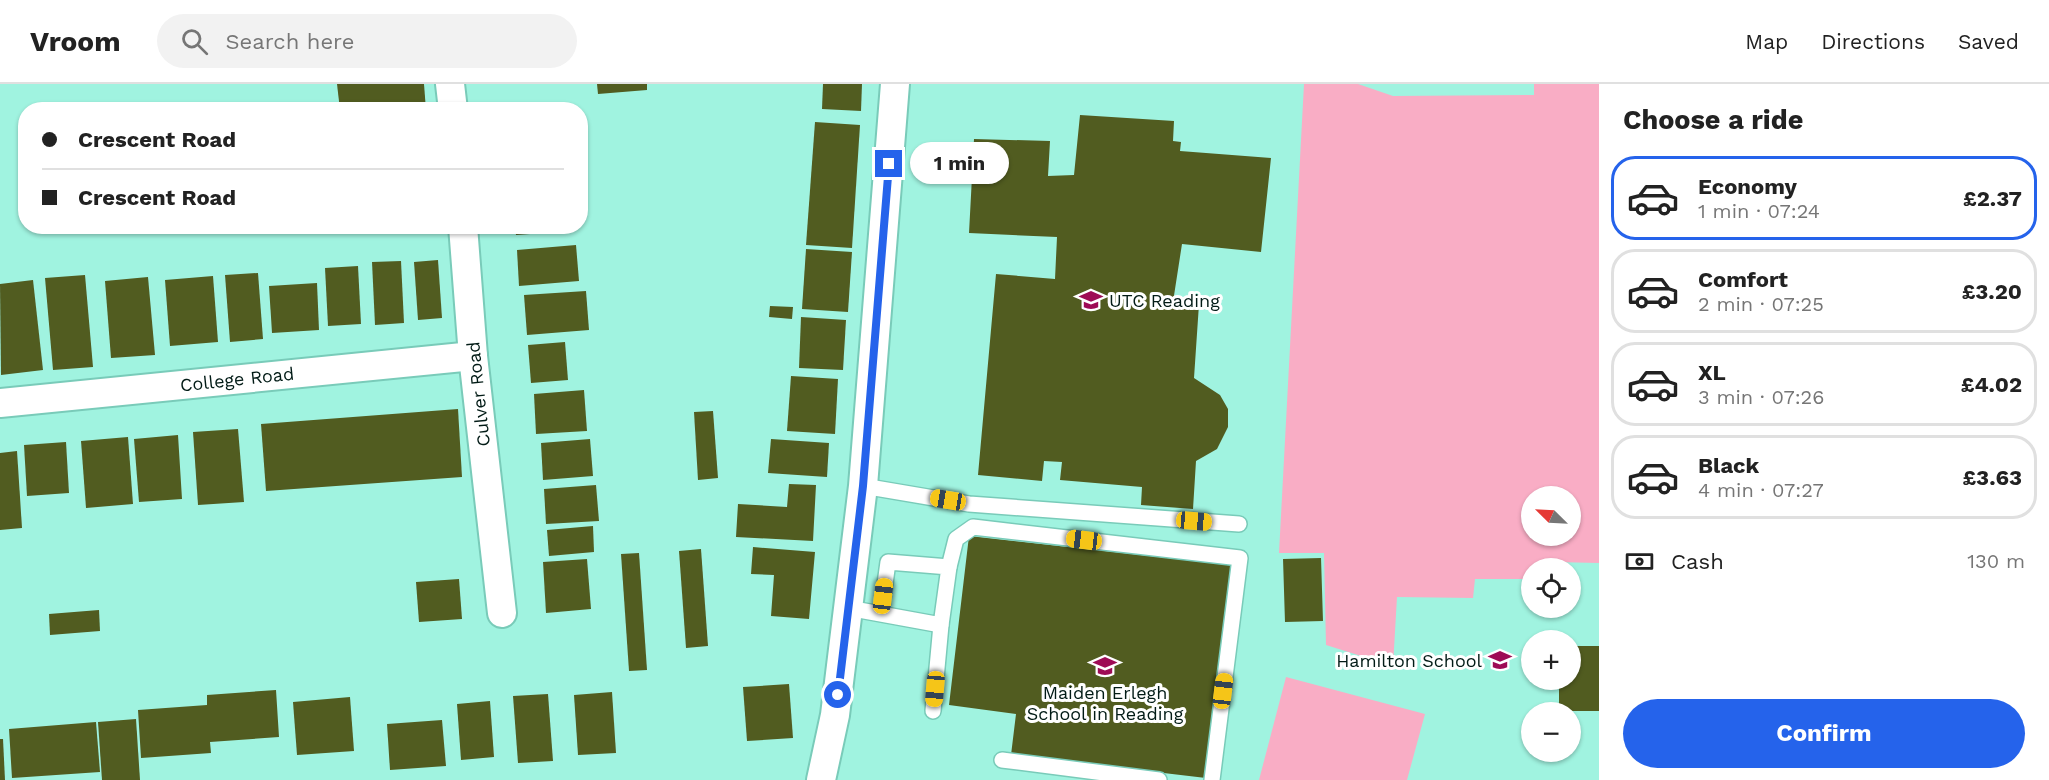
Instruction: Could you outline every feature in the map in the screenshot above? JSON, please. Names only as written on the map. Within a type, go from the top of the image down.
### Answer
[{"type":"street","points":[[450,84],[452,102]]},
{"type":"street","points":[[821,780],[835,715],[863,486],[895,84]]},
{"type":"street","name":"Culver Road","points":[[464,234],[474,356],[502,613]]},
{"type":"street","name":"College Road","points":[[0,403],[474,356]]},
{"type":"lane","points":[[863,486],[969,504],[1239,524]]},
{"type":"lane","points":[[933,711],[949,567],[956,539],[973,527],[1240,558],[1212,780]]},
{"type":"lane","points":[[881,614],[888,562],[949,567]]},
{"type":"lane","points":[[848,608],[941,625]]},
{"type":"lane","points":[[1002,760],[1158,780]]},
{"type":"shaded area","points":[[1304,84],[1358,84],[1393,96],[1534,95],[1534,84],[1599,84],[1599,563],[1581,563],[1581,558],[1521,558],[1521,579],[1475,579],[1473,598],[1397,597],[1393,666],[1326,645],[1324,553],[1279,553]]},
{"type":"shaded area","points":[[1286,677],[1425,714],[1407,780],[1259,780]]},
{"type":"building","points":[[337,84],[424,84],[425,102],[339,102]]},
{"type":"building","points":[[597,84],[647,84],[647,90],[598,94]]},
{"type":"building","points":[[823,84],[862,84],[861,111],[822,109]]},
{"type":"building","points":[[1080,115],[1174,121],[1173,141],[1181,142],[1180,151],[1271,158],[1261,252],[1182,244],[1173,302],[1199,304],[1194,378],[1220,395],[1228,409],[1228,427],[1217,449],[1196,461],[1193,509],[1141,505],[1142,487],[1060,480],[1062,462],[1044,461],[1042,481],[978,475],[996,274],[1055,279],[1057,237],[969,233],[974,139],[1050,141],[1048,176],[1074,175]]},
{"type":"building","points":[[815,122],[860,125],[852,248],[806,245]]},
{"type":"building","points":[[576,245],[579,281],[519,286],[517,250]]},
{"type":"building","points":[[806,249],[852,252],[848,312],[802,309]]},
{"type":"building","points":[[438,260],[442,318],[418,320],[414,262]]},
{"type":"building","points":[[401,261],[404,323],[375,325],[372,262]]},
{"type":"building","points":[[358,266],[361,324],[328,326],[325,268]]},
{"type":"building","points":[[258,273],[263,339],[230,342],[225,275]]},
{"type":"building","points":[[85,275],[93,367],[53,370],[45,278]]},
{"type":"building","points":[[213,276],[218,342],[170,346],[165,280]]},
{"type":"building","points":[[148,277],[155,355],[111,358],[105,281]]},
{"type":"building","points":[[33,280],[43,370],[1,375],[0,284]]},
{"type":"building","points":[[317,283],[319,330],[272,333],[269,286]]},
{"type":"building","points":[[586,291],[589,330],[527,335],[524,295]]},
{"type":"building","points":[[770,306],[793,307],[792,319],[769,317]]},
{"type":"building","points":[[801,317],[846,320],[843,370],[799,368]]},
{"type":"building","points":[[565,342],[568,380],[531,383],[528,345]]},
{"type":"building","points":[[791,376],[838,379],[835,434],[787,431]]},
{"type":"building","points":[[584,390],[587,431],[536,434],[534,394]]},
{"type":"building","points":[[458,409],[462,477],[266,491],[261,424]]},
{"type":"building","points":[[713,411],[718,478],[698,480],[694,412]]},
{"type":"building","points":[[238,429],[244,502],[198,505],[193,432]]},
{"type":"building","points":[[178,435],[182,499],[139,502],[134,439]]},
{"type":"building","points":[[128,437],[133,504],[86,508],[81,441]]},
{"type":"building","points":[[590,439],[593,476],[543,480],[541,443]]},
{"type":"building","points":[[771,439],[829,443],[827,477],[768,473]]},
{"type":"building","points":[[66,442],[69,493],[27,496],[24,445]]},
{"type":"building","points":[[17,451],[22,528],[0,530],[0,453]]},
{"type":"building","points":[[789,484],[816,485],[813,541],[736,537],[738,504],[787,507]]},
{"type":"building","points":[[596,485],[599,521],[546,524],[544,489]]},
{"type":"building","points":[[593,526],[594,552],[549,556],[547,530]]},
{"type":"building","points":[[969,536],[1231,565],[1206,778],[1011,755],[1016,714],[949,705]]},
{"type":"building","points":[[753,547],[815,552],[809,619],[771,616],[774,575],[751,574]]},
{"type":"building","points":[[701,549],[708,646],[686,648],[679,551]]},
{"type":"building","points":[[639,553],[647,670],[629,671],[621,554]]},
{"type":"building","points":[[1321,558],[1323,621],[1285,622],[1283,559]]},
{"type":"building","points":[[587,559],[591,609],[546,613],[543,562]]},
{"type":"building","points":[[459,579],[462,619],[419,622],[416,582]]},
{"type":"building","points":[[99,610],[100,631],[50,635],[49,614]]},
{"type":"building","points":[[1581,646],[1599,646],[1599,711],[1581,711],[1581,702],[1559,702],[1559,690],[1581,690]]},
{"type":"building","points":[[789,684],[793,738],[747,741],[743,687]]},
{"type":"building","points":[[276,690],[279,737],[210,742],[211,753],[141,758],[138,710],[207,705],[207,695]]},
{"type":"building","points":[[612,692],[616,753],[578,755],[574,695]]},
{"type":"building","points":[[548,694],[553,761],[518,763],[513,696]]},
{"type":"building","points":[[350,697],[354,751],[297,755],[293,702]]},
{"type":"building","points":[[490,701],[494,757],[461,760],[457,704]]},
{"type":"building","points":[[136,719],[140,780],[102,780],[98,722]]},
{"type":"building","points":[[442,720],[446,766],[390,770],[387,724]]},
{"type":"building","points":[[96,722],[100,772],[12,778],[9,729]]},
{"type":"building","points":[[0,739],[3,739],[5,780],[0,780]]},
{"type":"place","name":"UTC Reading","points":[[1091,300]]},
{"type":"place","name":"Hamilton School","points":[[1500,660]]},
{"type":"place","name":"Maiden Erlegh School in Reading","points":[[1105,666]]},
{"type":"route","points":[[838,695],[863,486],[889,164]]}]
